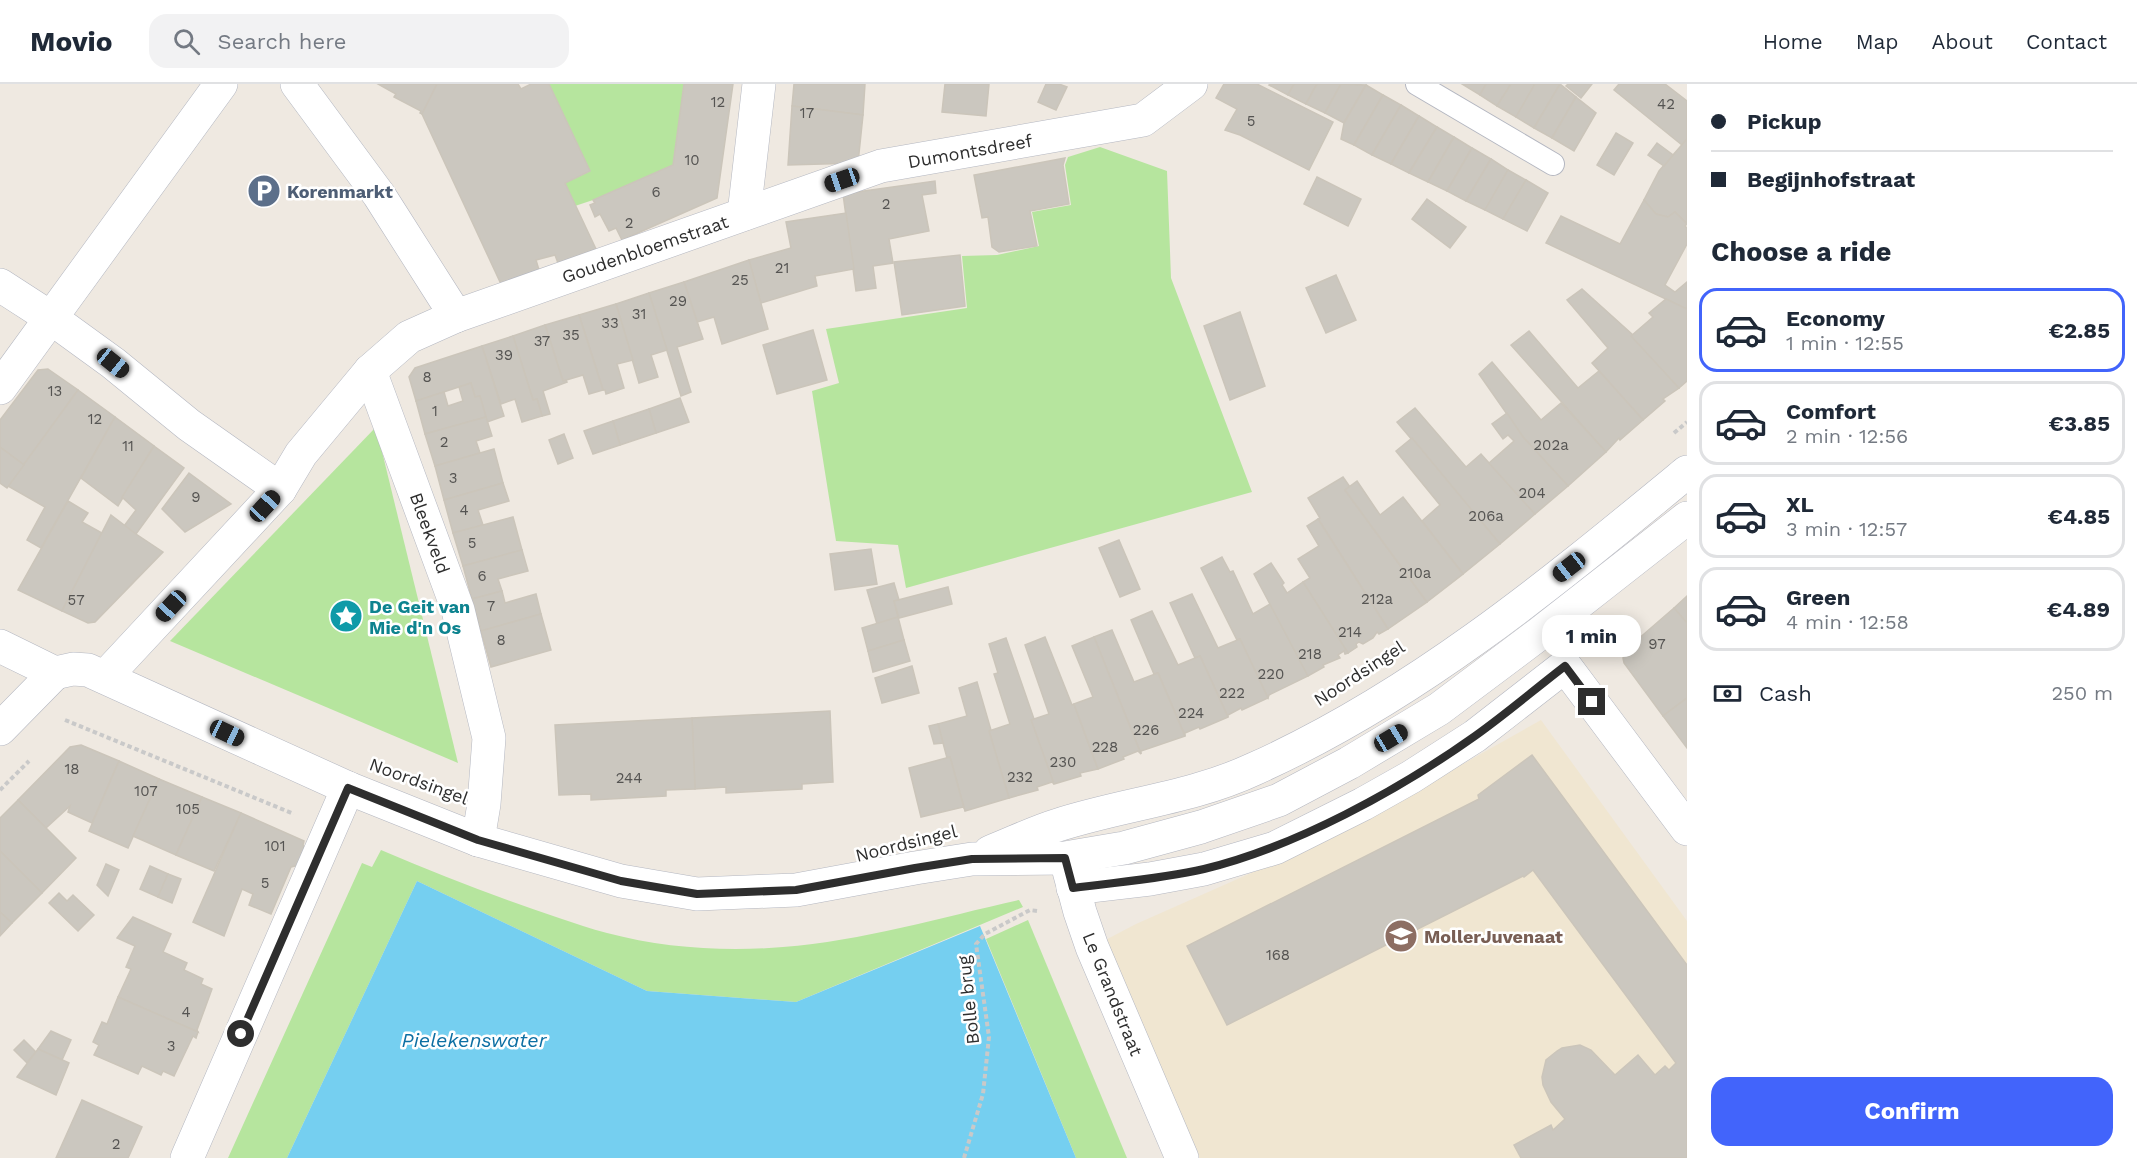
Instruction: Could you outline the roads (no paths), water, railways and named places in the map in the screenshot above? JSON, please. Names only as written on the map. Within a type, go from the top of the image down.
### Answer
[{"type":"street","points":[[0,388],[221,84]]},
{"type":"street","points":[[105,677],[280,489],[301,454],[370,371],[409,337],[456,316],[379,195],[297,84]]},
{"type":"street","name":"Goudenbloemstraat","points":[[456,316],[744,214],[759,84]]},
{"type":"street","name":"Dumontsdreef","points":[[744,214],[881,166],[1143,120],[1191,84]]},
{"type":"street","points":[[0,285],[51,318],[113,363],[189,425],[280,489]]},
{"type":"street","name":"Bleekveld","points":[[370,371],[458,610],[489,738],[484,804],[478,840]]},
{"type":"street","name":"Noordsingel","points":[[55,673],[73,669],[88,670],[348,788],[478,840],[621,881],[697,894],[796,890],[972,859],[1058,825],[1194,791],[1253,770],[1354,718],[1418,678],[1501,621],[1687,472]]},
{"type":"street","name":"Noordsingel","points":[[1069,873],[1124,848],[1201,827],[1279,800],[1349,764],[1439,709],[1687,518]]},
{"type":"street","points":[[0,646],[55,673],[0,729]]},
{"type":"street","name":"Noordsingel","points":[[972,859],[1069,873],[1150,879],[1204,869],[1275,848],[1411,777],[1475,736],[1565,666],[1687,829]]},
{"type":"street","points":[[187,1158],[348,788]]},
{"type":"street","name":"Le Grandstraat","points":[[1058,825],[1069,873],[1092,947],[1182,1158]]},
{"type":"lane","points":[[1417,84],[1553,164]]},
{"type":"water","name":"Pielekenswater","points":[[417,881],[647,991],[796,1002],[980,926],[1076,1158],[287,1158]]},
{"type":"place","name":"Korenmarkt","points":[[264,191]]},
{"type":"place","name":"De Geit van Mie d'n Os","points":[[346,616]]},
{"type":"place","name":"MollerJuvenaat","points":[[1401,936]]}]
